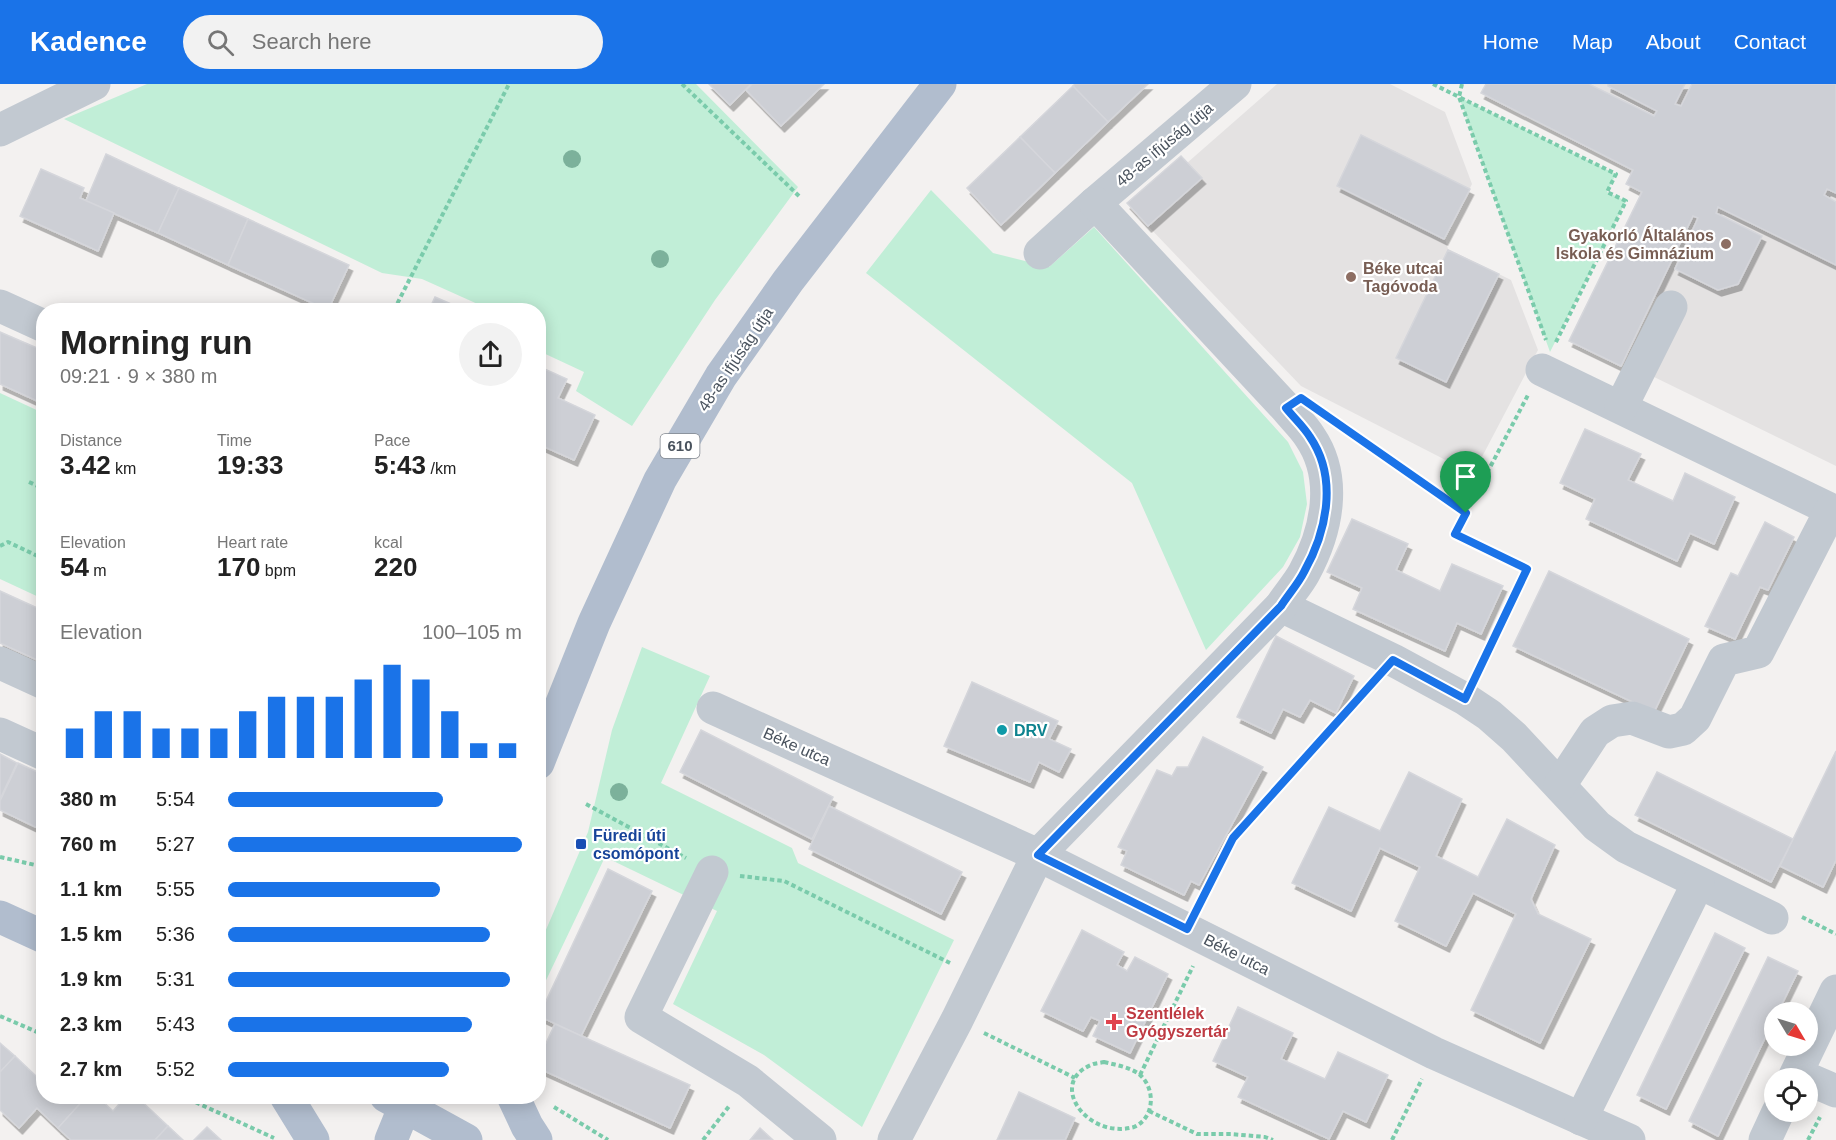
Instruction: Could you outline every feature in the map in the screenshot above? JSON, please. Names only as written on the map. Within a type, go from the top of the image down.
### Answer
[{"type":"main road","name":"48-as ifjúság útja","points":[[546,743],[594,623],[666,470],[727,366],[788,281],[940,84]]},
{"type":"main road","points":[[908,124],[949,84]]},
{"type":"main road","points":[[0,917],[36,933]]},
{"type":"main road","points":[[291,1104],[313,1140]]},
{"type":"main road","points":[[391,1140],[399,1104]]},
{"type":"main road","points":[[407,1104],[466,1140]]},
{"type":"main road","points":[[516,1104],[526,1126],[536,1140]]},
{"type":"street","points":[[0,130],[94,84]]},
{"type":"street","name":"48-as ifjúság útja","points":[[1040,253],[1235,84]]},
{"type":"street","points":[[894,1140],[957,1020],[1038,855],[1281,606],[1304,573],[1319,538],[1328,503],[1325,470],[1311,437],[1095,203]]},
{"type":"street","points":[[0,306],[36,322]]},
{"type":"street","points":[[1621,407],[1671,307]]},
{"type":"street","points":[[1546,361],[1621,407],[1833,511],[1758,652],[1724,660],[1695,718],[1683,729],[1669,732],[1632,718],[1612,721],[1595,732],[1560,784]]},
{"type":"street","points":[[1281,606],[1393,660],[1465,699],[1489,715],[1560,784],[1597,826],[1626,848],[1698,883],[1784,916]]},
{"type":"street","points":[[0,663],[36,679]]},
{"type":"street","name":"Béke utca","points":[[713,708],[1038,855],[1434,1053],[1629,1140]]},
{"type":"street","points":[[0,734],[36,750]]},
{"type":"street","points":[[712,872],[641,1017],[748,1081],[820,1140]]},
{"type":"street","points":[[1581,1119],[1698,883]]},
{"type":"street","points":[[1805,1068],[1836,991]]},
{"type":"street","points":[[1818,1084],[1836,1091]]},
{"type":"street","points":[[1765,1140],[1773,1122]]},
{"type":"path","points":[[398,303],[509,84]]},
{"type":"path","points":[[682,84],[800,197]]},
{"type":"path","points":[[1433,84],[1616,174],[1607,192],[1626,201],[1546,361],[1455,534],[1527,569],[1465,699]]},
{"type":"path","points":[[1462,84],[1459,97],[1546,361]]},
{"type":"path","points":[[1340,425],[1466,513]]},
{"type":"path","points":[[29,482],[36,485]]},
{"type":"path","points":[[0,546],[8,542],[36,555]]},
{"type":"path","points":[[1140,1075],[1233,838],[1393,660]]},
{"type":"path","points":[[586,804],[712,872],[784,881],[978,977]]},
{"type":"path","points":[[0,858],[36,865]]},
{"type":"path","points":[[1784,916],[1836,934]]},
{"type":"path","points":[[0,1016],[36,1032]]},
{"type":"path","points":[[957,1020],[1075,1078]]},
{"type":"path","points":[[1392,1140],[1434,1053]]},
{"type":"path","points":[[1104,1062],[1125,1067],[1140,1075],[1149,1088],[1152,1100],[1149,1112],[1141,1124],[1125,1131],[1106,1131],[1090,1124],[1079,1113],[1071,1096],[1075,1078],[1090,1065],[1104,1062]]},
{"type":"path","points":[[703,1140],[748,1081]]},
{"type":"path","points":[[200,1104],[280,1140]]},
{"type":"path","points":[[552,1106],[608,1140]]},
{"type":"path","points":[[1149,1112],[1197,1134],[1231,1134],[1265,1137],[1273,1140]]},
{"type":"shaded area","name":"Béke utcai Tagóvoda","points":[[1277,84],[1390,84],[1445,112],[1472,184],[1445,239],[1448,249],[1511,280],[1538,350],[1473,474],[1301,386],[1148,226],[1201,179],[1187,163]]},
{"type":"shaded area","name":"Gyakorló Általános Iskola és Gimnázium","points":[[1486,84],[1836,84],[1836,466],[1650,375],[1683,310],[1655,296],[1621,366],[1642,192],[1626,184],[1633,169],[1481,93]]},
{"type":"green space","points":[[147,84],[696,84],[798,187],[715,300],[632,426],[576,391],[584,372],[546,354],[546,303],[475,303],[422,279],[382,273],[64,119]]},
{"type":"green space","points":[[1459,97],[1616,174],[1607,192],[1626,201],[1550,352]]},
{"type":"green space","points":[[931,190],[993,253],[1049,267],[1094,227],[1288,442],[1303,472],[1307,504],[1300,537],[1283,567],[1206,650],[1132,483],[866,273]]},
{"type":"green space","points":[[0,393],[36,410],[36,596],[0,579]]},
{"type":"green space","points":[[642,647],[710,676],[661,783],[792,848],[798,863],[954,940],[862,1127],[764,1055],[673,1004],[717,911],[605,857],[546,980],[546,930],[588,832],[612,730]]},
{"type":"building","points":[[709,84],[751,84],[730,105]]},
{"type":"building","points":[[752,84],[824,84],[781,126],[746,90]]},
{"type":"building","points":[[1075,84],[1148,84],[1108,122],[1073,86]]},
{"type":"building","name":"Gyakorló Általános Iskola és Gimnázium","points":[[1486,84],[1589,84],[1654,116],[1657,111],[1608,84],[1685,84],[1675,104],[1681,106],[1692,84],[1836,84],[1836,193],[1827,189],[1824,195],[1836,202],[1836,265],[1718,207],[1716,213],[1762,236],[1738,284],[1718,290],[1675,269],[1698,218],[1693,216],[1621,366],[1569,341],[1642,192],[1626,184],[1633,170],[1481,93]]},
{"type":"building","points":[[1073,86],[1108,122],[1055,173],[1020,137]]},
{"type":"building","points":[[1361,135],[1470,189],[1444,239],[1337,186]]},
{"type":"building","points":[[1020,137],[1055,173],[1001,225],[967,188]]},
{"type":"building","points":[[106,154],[179,188],[158,233],[86,201]]},
{"type":"building","points":[[1181,156],[1202,178],[1148,226],[1127,203]]},
{"type":"building","points":[[41,169],[84,188],[80,198],[114,213],[98,251],[20,216]]},
{"type":"building","points":[[179,188],[248,219],[228,265],[158,233]]},
{"type":"building","points":[[248,219],[349,265],[331,303],[312,303],[228,265]]},
{"type":"building","points":[[1448,250],[1499,274],[1446,382],[1396,358]]},
{"type":"building","points":[[435,297],[449,303],[432,303]]},
{"type":"building","points":[[0,332],[36,348],[36,400],[0,384]]},
{"type":"building","points":[[546,370],[567,379],[558,398],[595,415],[574,460],[546,448]]},
{"type":"building","points":[[1585,429],[1641,454],[1628,480],[1673,501],[1685,473],[1735,497],[1714,544],[1690,533],[1677,561],[1586,519],[1595,499],[1560,483]]},
{"type":"building","points":[[1352,519],[1408,544],[1396,570],[1440,591],[1452,564],[1503,586],[1481,634],[1457,623],[1445,651],[1353,609],[1362,588],[1327,572]]},
{"type":"building","points":[[1765,522],[1794,537],[1768,590],[1760,587],[1735,639],[1705,626],[1731,573],[1738,576]]},
{"type":"building","points":[[1549,571],[1689,639],[1654,712],[1513,646]]},
{"type":"building","points":[[0,591],[36,607],[36,659],[0,643]]},
{"type":"building","points":[[1276,636],[1354,676],[1336,713],[1310,700],[1300,717],[1283,709],[1271,733],[1237,717]]},
{"type":"building","name":"DRV","points":[[972,682],[1058,721],[1049,739],[1071,749],[1059,772],[1039,762],[1030,782],[944,746]]},
{"type":"building","points":[[701,730],[833,797],[812,839],[680,772]]},
{"type":"building","points":[[1203,737],[1263,767],[1199,885],[1191,881],[1184,895],[1121,865],[1127,851],[1118,847],[1157,770],[1172,776],[1177,767],[1188,767]]},
{"type":"building","points":[[1836,751],[1836,860],[1823,887],[1780,866]]},
{"type":"building","points":[[0,754],[17,763],[0,799]]},
{"type":"building","points":[[18,763],[36,771],[36,827],[0,810],[0,801]]},
{"type":"building","points":[[1409,772],[1462,799],[1436,856],[1478,877],[1507,819],[1555,845],[1531,899],[1538,914],[1591,939],[1540,1043],[1471,1010],[1516,914],[1473,893],[1446,946],[1395,921],[1420,867],[1380,848],[1351,911],[1292,883],[1329,807],[1380,831]]},
{"type":"building","points":[[1657,772],[1793,839],[1771,882],[1635,815]]},
{"type":"building","points":[[829,806],[962,872],[941,914],[809,849]]},
{"type":"building","points":[[608,869],[652,891],[581,1036],[546,1019],[546,1001]]},
{"type":"building","points":[[1082,930],[1124,952],[1117,965],[1127,971],[1135,957],[1168,974],[1130,1053],[1093,1036],[1100,1021],[1091,1017],[1083,1031],[1041,1011]]},
{"type":"building","points":[[1715,933],[1745,948],[1666,1109],[1637,1095]]},
{"type":"building","points":[[1768,957],[1798,971],[1783,1002],[1764,1002],[1764,1040],[1718,1136],[1689,1121]]},
{"type":"building","points":[[1238,1007],[1293,1033],[1281,1059],[1325,1079],[1338,1052],[1388,1075],[1366,1122],[1343,1111],[1329,1139],[1238,1097],[1248,1077],[1213,1061]]},
{"type":"building","points":[[555,1024],[690,1085],[670,1128],[546,1072],[546,1043]]},
{"type":"building","points":[[0,1043],[15,1056],[0,1072]]},
{"type":"building","points":[[15,1056],[36,1076],[36,1104],[80,1104],[58,1128],[37,1108],[19,1128],[0,1110],[0,1072]]},
{"type":"building","points":[[1019,1092],[1075,1118],[1065,1140],[997,1140]]},
{"type":"building","points":[[80,1104],[106,1104],[113,1111],[119,1104],[145,1104],[168,1126],[155,1140],[71,1140],[58,1128]]},
{"type":"building","points":[[168,1126],[183,1140],[155,1140]]},
{"type":"building","points":[[207,1127],[221,1140],[194,1140]]},
{"type":"building","points":[[760,1128],[773,1140],[750,1140]]},
{"type":"place","name":"Gyakorló Általános Iskola és Gimnázium","points":[[1726,244]]},
{"type":"place","name":"Béke utcai Tagóvoda","points":[[1351,277]]},
{"type":"place","name":"DRV","points":[[1002,730]]},
{"type":"place","name":"Füredi úti csomópont","points":[[581,844]]},
{"type":"place","name":"Szentlélek Gyógyszertár","points":[[1114,1022]]},
{"type":"route","points":[[1301,398],[1466,513],[1455,534],[1527,569],[1465,699],[1393,660],[1233,838],[1187,929],[1038,855],[1281,606],[1304,573],[1319,538],[1328,503],[1325,470],[1311,437],[1286,408],[1301,398]]}]
